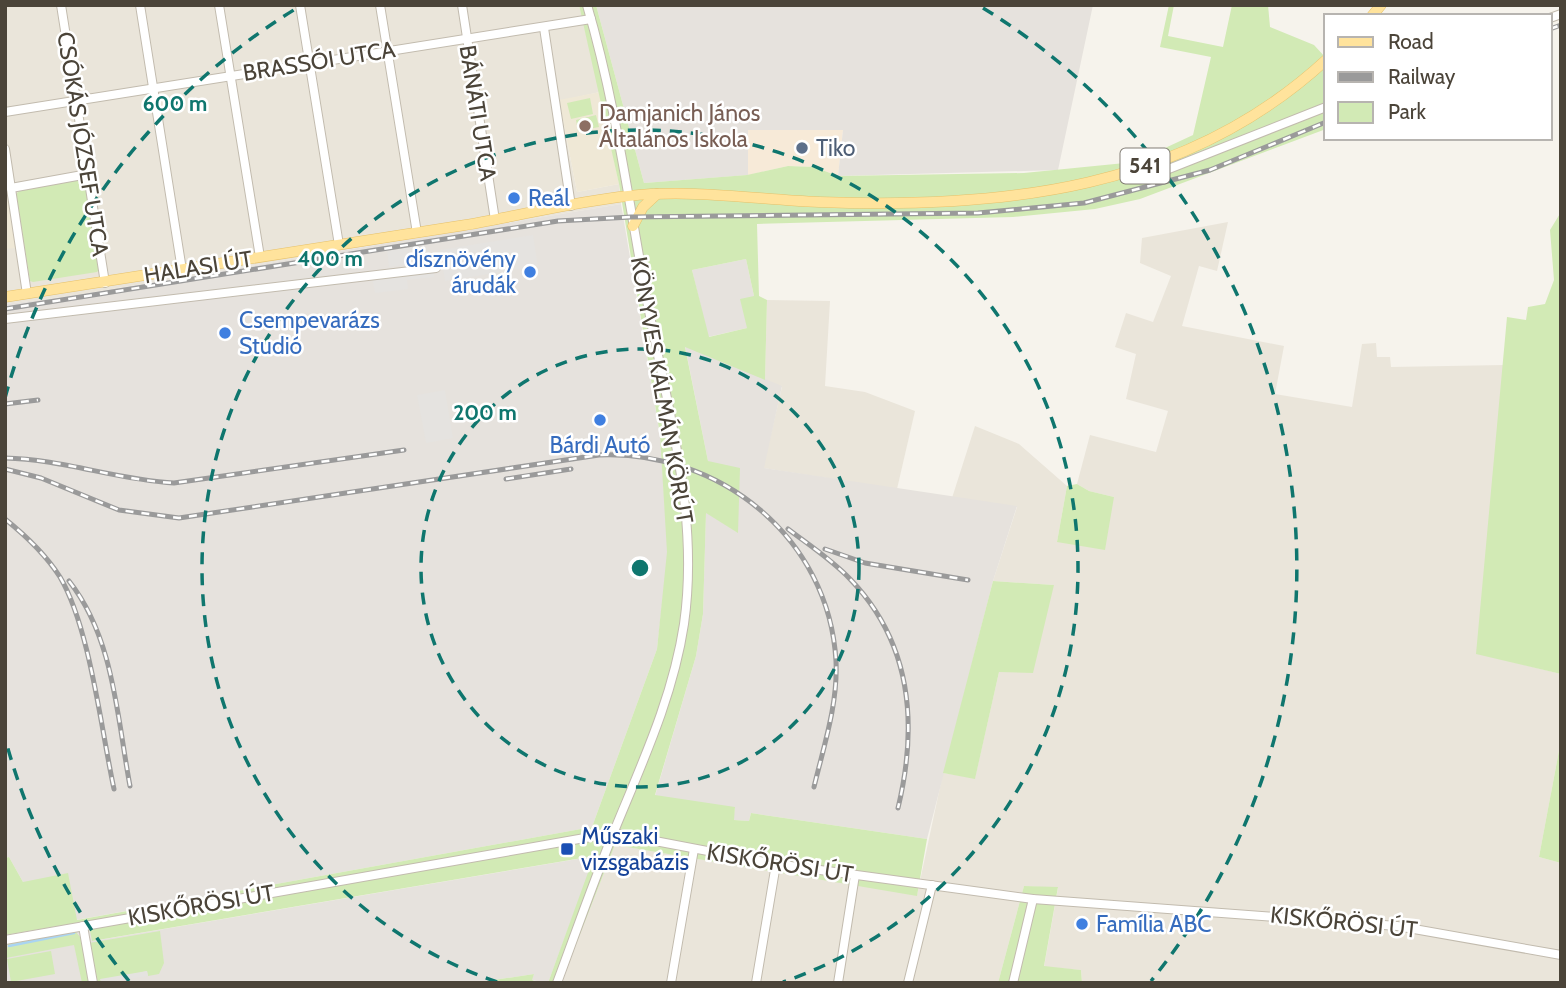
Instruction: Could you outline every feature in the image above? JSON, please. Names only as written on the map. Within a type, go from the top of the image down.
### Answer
[{"type":"main road","name":"HALASI ÚT","points":[[5,298],[339,246],[628,196],[657,194],[823,202],[945,202],[1062,190],[1119,175],[1195,146],[1286,94],[1324,66]]},
{"type":"main road","points":[[633,226],[643,206],[657,194]]},
{"type":"street","name":"CSÓKÁS JÓZSEF UTCA","points":[[61,5],[105,283]]},
{"type":"street","points":[[140,5],[182,270]]},
{"type":"street","points":[[219,5],[260,257]]},
{"type":"street","points":[[300,5],[339,246]]},
{"type":"street","points":[[380,5],[417,233]]},
{"type":"street","name":"BÁNÁTI UTCA","points":[[462,5],[495,220]]},
{"type":"street","name":"KÖNYVES KÁLMÁN KÖRÚT","points":[[556,983],[613,833],[661,718],[684,624],[689,554],[686,494],[633,226],[609,87],[587,5]]},
{"type":"street","name":"BRASSÓI UTCA","points":[[5,112],[591,19]]},
{"type":"street","points":[[544,28],[571,206]]},
{"type":"street","points":[[1161,172],[1324,108]]},
{"type":"street","points":[[5,149],[27,294]]},
{"type":"street","points":[[11,188],[88,174]]},
{"type":"street","points":[[5,319],[436,268]]},
{"type":"street","name":"KISKŐRÖSI ÚT","points":[[5,940],[613,833],[776,864],[1033,900],[1227,911],[1397,926],[1561,955]]},
{"type":"street","points":[[671,983],[694,849]]},
{"type":"street","points":[[755,983],[776,864]]},
{"type":"street","points":[[838,983],[856,875]]},
{"type":"street","points":[[908,983],[932,885]]},
{"type":"street","points":[[1013,983],[1033,900]]},
{"type":"street","points":[[83,926],[93,983]]},
{"type":"shaded area","points":[[5,5],[579,5],[600,92],[559,101],[577,192],[619,184],[621,204],[70,296],[5,304]]},
{"type":"shaded area","points":[[596,5],[1093,5],[1058,170],[838,176],[843,130],[748,130],[748,175],[644,183]]},
{"type":"shaded area","name":"Damjanich János Általános Iskola","points":[[600,92],[619,184],[577,192],[559,100]]},
{"type":"shaded area","points":[[747,130],[843,130],[838,176],[814,167],[788,166],[748,175]]},
{"type":"shaded area","points":[[5,186],[16,248],[5,249]]},
{"type":"shaded area","points":[[621,204],[660,435],[668,552],[657,649],[592,827],[76,920],[23,882],[9,857],[5,858],[5,304],[70,296]]},
{"type":"shaded area","points":[[1228,222],[1217,271],[1199,266],[1182,326],[1284,346],[1275,394],[1352,407],[1362,344],[1376,343],[1377,357],[1390,357],[1391,367],[1504,365],[1477,653],[1561,674],[1561,740],[1539,857],[1561,863],[1561,983],[1082,983],[1081,970],[1044,967],[1058,888],[1024,886],[998,983],[561,983],[615,845],[917,895],[943,773],[975,778],[999,672],[1054,585],[993,581],[1017,507],[952,498],[975,426],[1019,444],[1067,486],[1057,542],[1114,497],[1089,491],[1077,484],[1090,435],[1156,452],[1168,411],[1126,399],[1136,354],[1115,347],[1126,313],[1153,322],[1171,276],[1140,263],[1142,238]]},
{"type":"shaded area","points":[[533,235],[538,266],[445,281],[440,250]]},
{"type":"shaded area","points":[[424,245],[422,262],[389,267],[387,251]]},
{"type":"shaded area","points":[[746,259],[754,296],[747,328],[708,337],[692,270]]},
{"type":"shaded area","points":[[433,271],[434,277],[407,280],[408,289],[375,293],[372,278]]},
{"type":"shaded area","points":[[767,300],[830,301],[825,386],[865,392],[915,411],[897,489],[763,468],[782,387],[765,380]]},
{"type":"shaded area","points":[[685,346],[782,386],[764,468],[1017,506],[993,581],[927,839],[751,813],[749,821],[733,820],[735,808],[655,796],[696,656],[703,614],[706,512],[738,532],[708,461]]},
{"type":"shaded area","points":[[445,390],[453,438],[426,443],[417,395]]},
{"type":"shaded area","points":[[595,856],[548,983],[531,980],[534,974],[474,983],[5,983],[5,935],[88,921],[93,941]]},
{"type":"shaded area","points":[[147,971],[148,976],[101,983],[100,979]]},
{"type":"green space","points":[[579,5],[596,5],[644,183],[747,175],[788,166],[814,167],[838,176],[1024,173],[1135,162],[1193,135],[1211,57],[1160,47],[1169,5],[1174,5],[1168,36],[1223,47],[1232,5],[1268,5],[1270,27],[1314,45],[1324,56],[1324,130],[1140,199],[1095,209],[1013,217],[757,224],[759,296],[767,300],[765,380],[685,347],[708,461],[740,468],[738,533],[706,513],[703,614],[696,656],[655,795],[735,807],[734,820],[749,821],[751,813],[927,839],[917,896],[615,845],[561,983],[548,983],[594,856],[92,941],[88,921],[5,935],[5,858],[9,857],[23,882],[68,873],[77,920],[592,827],[657,649],[667,552],[660,435],[619,184]],"holes":[[[746,259],[754,296],[740,299],[747,328],[709,337],[692,270]]]},
{"type":"green space","points":[[590,98],[593,114],[571,119],[567,103]]},
{"type":"green space","points":[[596,115],[599,127],[578,131],[576,120]]},
{"type":"green space","points":[[87,179],[100,269],[97,272],[30,281],[16,194],[21,189]]},
{"type":"green space","points":[[1561,212],[1561,674],[1476,654],[1507,317],[1526,320],[1528,307],[1545,304],[1554,280],[1550,230]]},
{"type":"green space","points":[[1077,484],[1089,491],[1114,497],[1105,550],[1057,542],[1067,486]]},
{"type":"green space","points":[[993,581],[1054,585],[1033,673],[999,672],[975,779],[943,773]]},
{"type":"green space","points":[[1561,740],[1561,863],[1539,857]]},
{"type":"green space","points":[[1024,886],[1058,887],[1044,966],[1081,970],[1082,983],[998,983]]},
{"type":"green space","points":[[75,931],[82,939],[89,983],[82,983],[74,945],[6,958],[8,944]]},
{"type":"green space","points":[[160,931],[164,963],[159,974],[148,976],[147,971],[98,983],[89,943]]},
{"type":"green space","points":[[51,951],[55,974],[11,982],[7,959]]},
{"type":"green space","points":[[534,974],[532,980],[539,983],[474,983]]},
{"type":"waterway","points":[[9,946],[74,933]]},
{"type":"railway","points":[[1552,28],[1561,25]]},
{"type":"railway","points":[[5,309],[558,221],[631,217],[978,213],[1084,203],[1210,170],[1324,123]]},
{"type":"railway","points":[[5,404],[38,400]]},
{"type":"railway","points":[[5,458],[47,462],[174,483],[404,450]]},
{"type":"railway","points":[[5,469],[41,478],[119,510],[179,518],[599,455],[643,457],[686,468],[725,485],[760,510],[790,540],[813,576],[829,616],[836,661],[833,709],[814,787]]},
{"type":"railway","points":[[506,479],[571,469]]},
{"type":"railway","points":[[5,519],[48,561],[60,577],[70,598],[87,651],[114,789]]},
{"type":"railway","points":[[788,529],[850,579],[871,604],[898,658],[905,686],[908,716],[908,746],[898,808]]},
{"type":"railway","points":[[825,549],[865,563],[968,580]]},
{"type":"railway","points":[[69,581],[84,603],[105,653],[130,786]]},
{"type":"place","name":"Damjanich János Általános Iskola","points":[[585,126]]},
{"type":"place","name":"Tiko","points":[[802,148]]},
{"type":"place","name":"Reál","points":[[514,198]]},
{"type":"place","name":"dísznövény árudák","points":[[530,272]]},
{"type":"place","name":"Csempevarázs Studió","points":[[225,333]]},
{"type":"place","name":"Bárdi Autó","points":[[600,420]]},
{"type":"place","name":"Műszaki vizsgabázis","points":[[567,849]]},
{"type":"place","name":"Família ABC","points":[[1082,924]]}]
